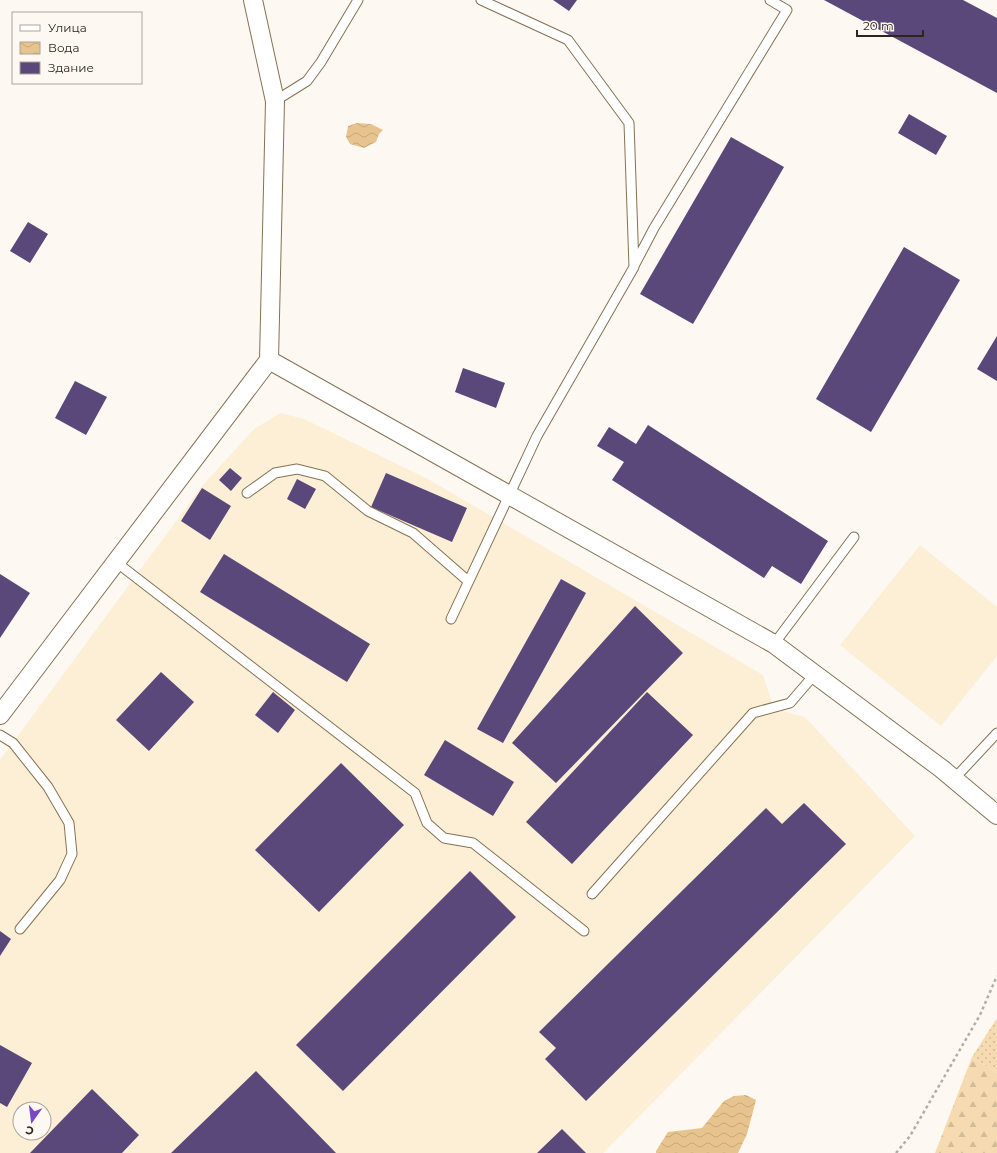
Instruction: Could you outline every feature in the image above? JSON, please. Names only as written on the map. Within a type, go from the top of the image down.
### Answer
[{"type":"street","points":[[0,715],[269,360],[275,101],[253,0]]},
{"type":"street","points":[[269,360],[774,644],[936,764],[997,815]]},
{"type":"lane","points":[[275,101],[307,81],[321,62],[358,0]]},
{"type":"lane","points":[[481,0],[568,40],[629,123],[634,267]]},
{"type":"lane","points":[[451,619],[537,436],[634,267],[654,228],[787,10],[770,0]]},
{"type":"lane","points":[[247,493],[275,473],[297,469],[325,476],[368,511],[412,533],[468,581]]},
{"type":"lane","points":[[774,644],[854,537]]},
{"type":"lane","points":[[116,562],[415,793],[427,823],[444,838],[474,843],[584,931]]},
{"type":"lane","points":[[592,894],[753,713],[790,704],[815,674]]},
{"type":"lane","points":[[954,780],[997,733]]},
{"type":"lane","points":[[0,735],[13,743],[48,787],[69,823],[72,854],[60,880],[20,929]]},
{"type":"path","points":[[896,1153],[910,1136],[980,1015],[997,976]]},
{"type":"shaded area","points":[[281,413],[304,419],[428,479],[763,675],[774,709],[805,717],[915,836],[603,1153],[0,1153],[0,760],[202,486],[255,428]]},
{"type":"shaded area","points":[[920,545],[997,607],[997,656],[941,726],[840,645]]},
{"type":"green space","points":[[997,1018],[997,1073],[972,1057]]},
{"type":"green space","points":[[972,1057],[997,1073],[997,1153],[935,1153]]},
{"type":"water","points":[[357,123],[371,124],[383,130],[379,134],[376,142],[364,148],[350,144],[346,137],[348,126]]},
{"type":"water","points":[[746,1095],[756,1100],[747,1134],[738,1153],[656,1153],[668,1132],[702,1128],[724,1101],[734,1096]]},
{"type":"building","points":[[553,0],[577,0],[569,11]]},
{"type":"building","points":[[824,0],[963,0],[997,18],[997,93]]},
{"type":"building","points":[[909,114],[947,136],[936,155],[898,133]]},
{"type":"building","points":[[731,137],[784,167],[693,324],[640,294]]},
{"type":"building","points":[[28,222],[48,234],[30,263],[10,251]]},
{"type":"building","points":[[904,247],[960,280],[871,432],[816,399]]},
{"type":"building","points":[[997,336],[997,381],[977,369]]},
{"type":"building","points":[[463,368],[505,383],[496,408],[455,392]]},
{"type":"building","points":[[75,381],[107,397],[86,435],[55,418]]},
{"type":"building","points":[[648,425],[828,541],[801,584],[772,566],[764,578],[612,480],[624,462],[597,446],[609,427],[636,444]]},
{"type":"building","points":[[230,468],[242,478],[231,491],[219,480]]},
{"type":"building","points":[[386,473],[467,508],[452,542],[371,507]]},
{"type":"building","points":[[297,479],[316,489],[305,509],[287,499]]},
{"type":"building","points":[[202,488],[231,506],[210,540],[181,521]]},
{"type":"building","points":[[224,554],[370,644],[347,682],[200,592]]},
{"type":"building","points":[[0,574],[30,593],[0,638]]},
{"type":"building","points":[[561,579],[586,593],[503,743],[477,729]]},
{"type":"building","points":[[635,606],[683,653],[556,783],[512,743]]},
{"type":"building","points":[[161,672],[194,702],[149,751],[116,720]]},
{"type":"building","points":[[273,692],[295,710],[278,733],[255,715]]},
{"type":"building","points":[[647,692],[693,735],[572,864],[526,822]]},
{"type":"building","points":[[445,740],[514,782],[493,816],[424,775]]},
{"type":"building","points":[[341,763],[404,825],[319,912],[255,850]]},
{"type":"building","points":[[804,803],[846,844],[586,1101],[545,1059],[556,1048],[539,1032],[766,808],[782,824]]},
{"type":"building","points":[[470,871],[516,917],[343,1091],[296,1045]]},
{"type":"building","points":[[0,931],[11,939],[0,956]]},
{"type":"building","points":[[0,1045],[32,1063],[7,1107],[0,1103]]},
{"type":"building","points":[[256,1071],[336,1153],[171,1153]]},
{"type":"building","points":[[92,1089],[139,1135],[122,1153],[30,1153],[42,1141],[52,1141],[52,1130]]},
{"type":"building","points":[[562,1129],[586,1153],[537,1153]]}]
